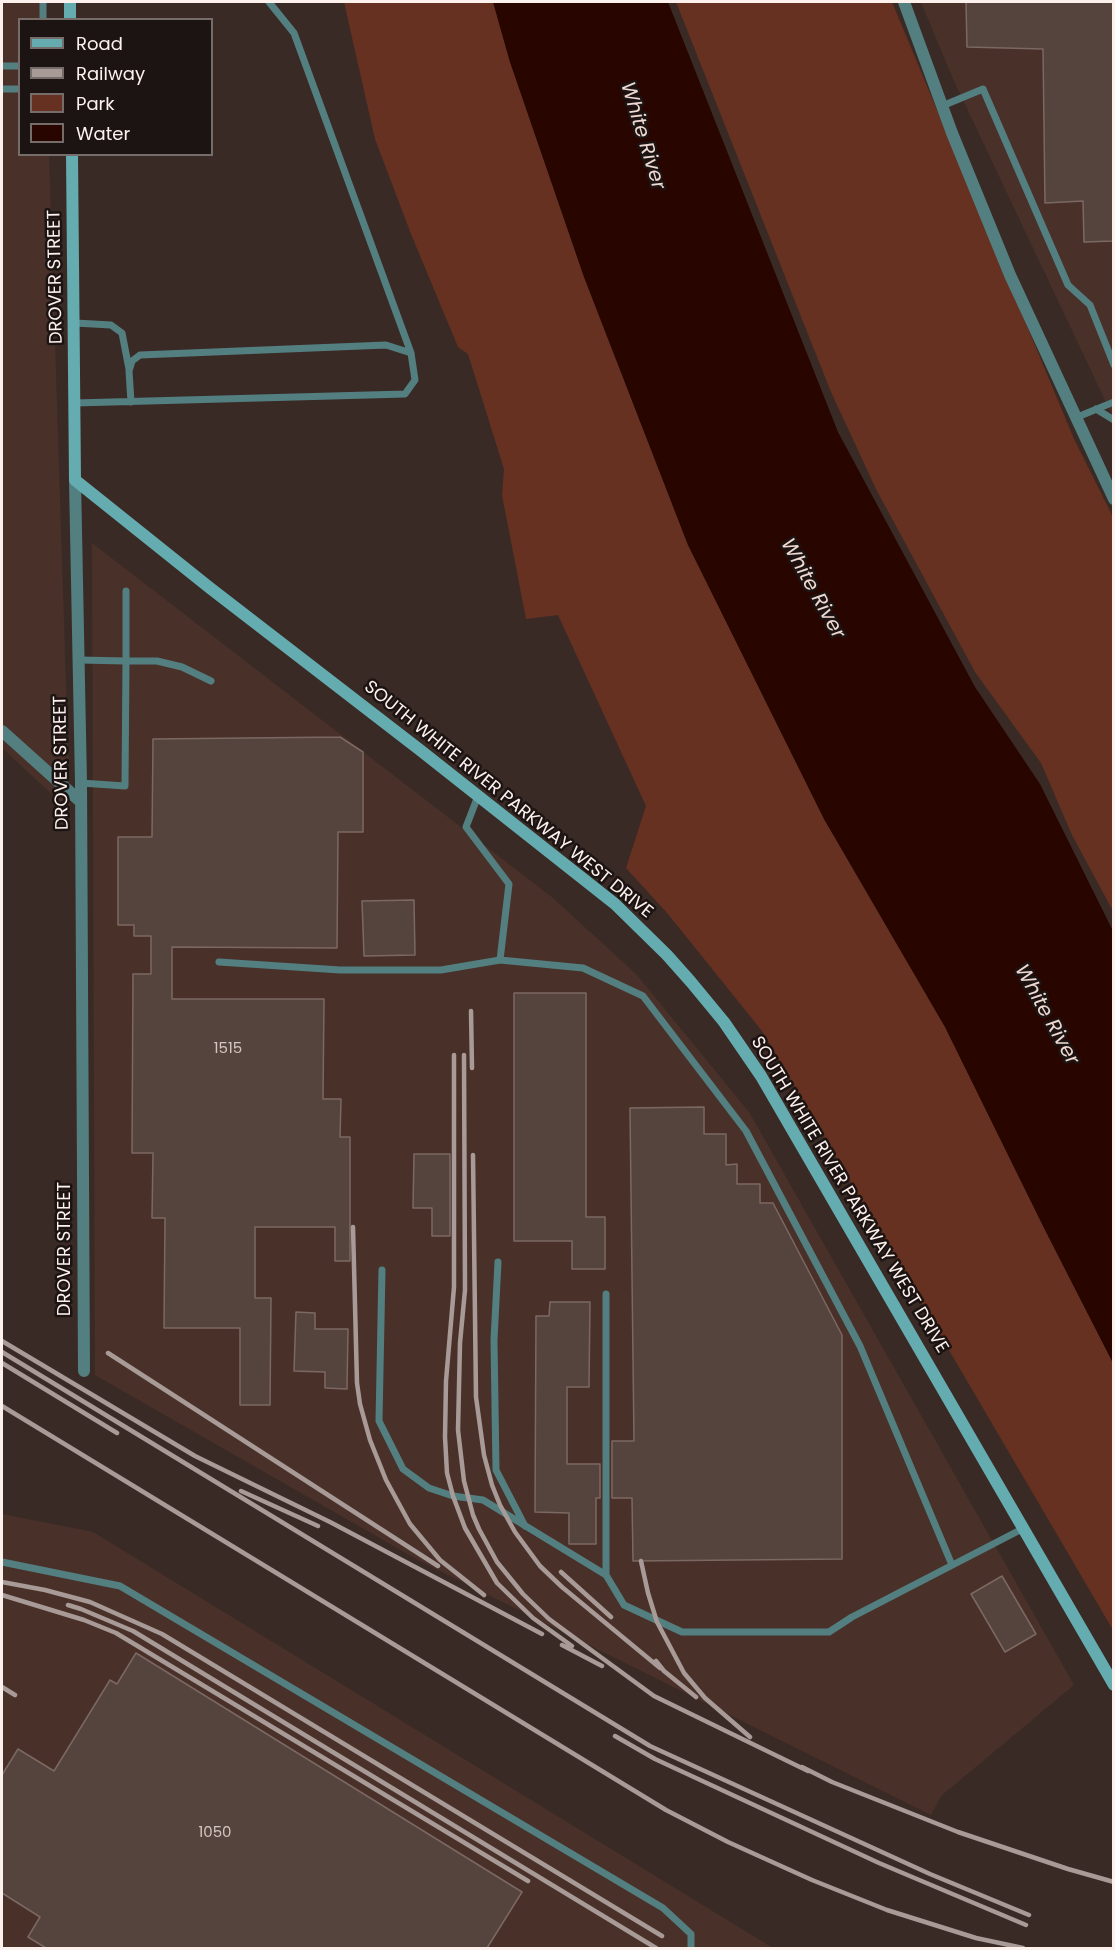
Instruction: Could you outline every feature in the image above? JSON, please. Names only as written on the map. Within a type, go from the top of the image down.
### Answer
[{"type":"street","points":[[70,2],[70,18]]},
{"type":"street","points":[[904,2],[942,106],[1010,275],[1113,499]]},
{"type":"street","name":"DROVER STREET","points":[[72,156],[81,783],[84,1371]]},
{"type":"street","name":"SOUTH WHITE RIVER PARKWAY WEST DRIVE","points":[[75,480],[626,914],[667,955],[724,1022],[761,1076],[1113,1684]]},
{"type":"street","points":[[2,731],[81,802]]},
{"type":"lane","points":[[43,2],[44,18]]},
{"type":"lane","points":[[75,403],[405,394],[415,380],[411,353],[294,33],[268,2]]},
{"type":"lane","points":[[2,66],[18,66]]},
{"type":"lane","points":[[2,89],[18,89]]},
{"type":"lane","points":[[942,106],[983,89],[1068,285],[1089,305],[1113,366]]},
{"type":"lane","points":[[75,323],[111,325],[122,333],[129,371],[131,402]]},
{"type":"lane","points":[[129,371],[132,361],[140,355],[386,345],[411,353]]},
{"type":"lane","points":[[1075,418],[1113,402]]},
{"type":"lane","points":[[1096,409],[1113,420]]},
{"type":"lane","points":[[81,783],[125,786],[126,591]]},
{"type":"lane","points":[[79,660],[157,661],[182,667],[211,681]]},
{"type":"lane","points":[[478,796],[466,827],[509,884],[501,960]]},
{"type":"lane","points":[[219,962],[340,970],[441,970],[501,960],[583,968],[643,996],[746,1131],[860,1346],[952,1565]]},
{"type":"lane","points":[[498,1262],[494,1340],[496,1470],[525,1527]]},
{"type":"lane","points":[[382,1270],[379,1421],[403,1469],[429,1488],[453,1496],[483,1500],[606,1575],[624,1605],[682,1632],[829,1632],[852,1617],[1023,1528]]},
{"type":"lane","points":[[606,1294],[606,1575]]},
{"type":"lane","points":[[2,1562],[120,1586],[663,1908],[691,1934],[691,1948]]},
{"type":"shaded area","points":[[2,2],[44,2],[44,18],[18,18],[18,156],[49,156],[70,811],[2,748]]},
{"type":"shaded area","points":[[921,2],[1113,2],[1113,417],[954,81]]},
{"type":"shaded area","points":[[92,543],[553,898],[636,974],[749,1112],[1074,1685],[941,1796],[931,1815],[418,1560],[95,1375]]},
{"type":"shaded area","points":[[2,1514],[93,1532],[773,1948],[2,1948]]},
{"type":"green space","points":[[344,2],[493,2],[510,62],[584,277],[688,545],[824,819],[945,1027],[1113,1363],[1113,1630],[762,1031],[668,914],[626,868],[646,806],[558,615],[526,619],[502,495],[504,469],[468,354],[458,347],[375,139]]},
{"type":"green space","points":[[676,2],[892,2],[1074,439],[1113,517],[1113,911],[1072,835],[1041,763],[975,672],[876,489],[831,392]]},
{"type":"water","name":"White River","points":[[493,2],[668,2],[838,432],[975,687],[1040,784],[1113,931],[1113,1363],[945,1027],[824,819],[688,545],[584,277],[510,62]]},
{"type":"building","points":[[966,2],[1113,2],[1113,241],[1084,242],[1083,201],[1045,203],[1043,49],[967,47]]},
{"type":"building","points":[[340,737],[363,752],[363,832],[338,832],[337,948],[172,947],[172,999],[324,999],[323,1099],[341,1099],[340,1137],[350,1137],[350,1261],[335,1261],[335,1227],[255,1227],[255,1298],[271,1298],[270,1405],[240,1405],[240,1328],[164,1328],[165,1218],[152,1218],[153,1153],[132,1153],[133,974],[151,974],[151,936],[134,936],[134,925],[118,925],[118,837],[152,837],[153,739]]},
{"type":"building","points":[[414,900],[415,955],[364,956],[362,901]]},
{"type":"building","points":[[514,993],[586,993],[586,1217],[605,1217],[605,1269],[572,1269],[572,1241],[514,1241]]},
{"type":"building","points":[[704,1107],[704,1134],[726,1134],[726,1165],[737,1164],[737,1184],[760,1184],[760,1203],[773,1203],[842,1335],[842,1559],[633,1561],[632,1498],[612,1498],[612,1441],[634,1441],[630,1108]]},
{"type":"building","points":[[414,1154],[450,1154],[450,1236],[432,1236],[432,1208],[413,1208]]},
{"type":"building","points":[[550,1302],[590,1302],[589,1387],[567,1387],[567,1464],[600,1464],[600,1498],[596,1498],[596,1544],[569,1544],[569,1513],[535,1512],[536,1316],[549,1316]]},
{"type":"building","points":[[296,1312],[315,1313],[315,1329],[348,1329],[347,1389],[325,1388],[325,1372],[294,1371]]},
{"type":"building","points":[[1002,1576],[1036,1634],[1005,1652],[971,1594]]},
{"type":"building","points":[[136,1653],[522,1892],[487,1948],[46,1948],[28,1937],[40,1917],[2,1893],[2,1775],[18,1749],[54,1771],[110,1680],[117,1684]]},
{"type":"railway","points":[[471,1011],[472,1068]]},
{"type":"railway","points":[[454,1055],[454,1287],[446,1381],[447,1473],[465,1528],[497,1583],[533,1618],[572,1646]]},
{"type":"railway","points":[[464,1055],[465,1290],[460,1343],[458,1430],[464,1481],[479,1529],[497,1562],[523,1594],[549,1619],[587,1647],[654,1696],[808,1771]]},
{"type":"railway","points":[[473,1155],[476,1397],[484,1455],[492,1485],[515,1532],[540,1566],[660,1668]]},
{"type":"railway","points":[[353,1227],[357,1383],[370,1440],[386,1480],[410,1524],[440,1560],[484,1595]]},
{"type":"railway","points":[[2,1341],[195,1456],[330,1522],[542,1634]]},
{"type":"railway","points":[[2,1352],[650,1746],[930,1874],[1029,1915]]},
{"type":"railway","points":[[108,1353],[438,1566]]},
{"type":"railway","points":[[2,1363],[117,1433]]},
{"type":"railway","points":[[2,1406],[666,1810],[728,1842],[812,1880],[887,1910],[976,1938],[1023,1948]]},
{"type":"railway","points":[[241,1491],[318,1526]]},
{"type":"railway","points":[[641,1561],[657,1622],[684,1673],[705,1698],[750,1737]]},
{"type":"railway","points":[[561,1572],[611,1617]]},
{"type":"railway","points":[[2,1582],[90,1602],[162,1634],[662,1936]]},
{"type":"railway","points":[[2,1595],[84,1620],[116,1633],[528,1881]]},
{"type":"railway","points":[[68,1605],[133,1631],[656,1948]]},
{"type":"railway","points":[[562,1645],[602,1666]]},
{"type":"railway","points":[[656,1661],[664,1671],[696,1697]]},
{"type":"railway","points":[[2,1687],[15,1695]]},
{"type":"railway","points":[[615,1736],[655,1759],[879,1863],[1026,1925]]},
{"type":"railway","points":[[802,1767],[832,1782],[958,1832],[1114,1882]]}]
